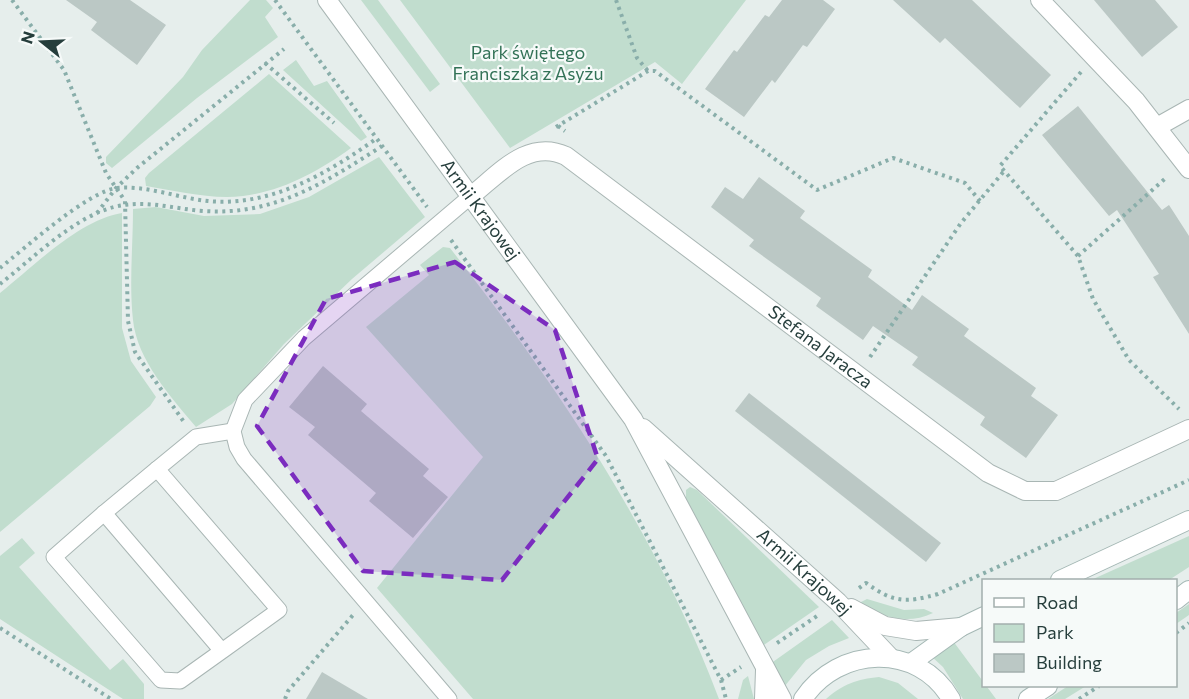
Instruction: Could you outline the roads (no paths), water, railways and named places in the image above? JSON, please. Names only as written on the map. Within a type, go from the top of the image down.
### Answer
[{"type":"street","name":"Armii Krajowej","points":[[327,0],[633,419],[782,699]]},
{"type":"street","points":[[1040,0],[1157,127],[1182,169]]},
{"type":"street","points":[[1157,127],[1189,109]]},
{"type":"street","name":"Stefana Jaracza","points":[[471,196],[526,154],[543,150],[566,156],[978,466],[1018,488],[1031,492],[1056,490],[1186,422]]},
{"type":"street","name":"Armii Krajowej","points":[[633,419],[838,602],[890,657]]},
{"type":"street","points":[[1062,579],[1189,520]]},
{"type":"street","points":[[1177,599],[1189,590]]},
{"type":"street","points":[[838,602],[885,626],[916,631],[961,627]]},
{"type":"street","points":[[911,663],[961,627],[982,617]]},
{"type":"street","points":[[803,699],[820,678],[841,664],[865,657],[890,657],[911,663],[933,677],[951,699]]},
{"type":"street","points":[[762,662],[764,699]]},
{"type":"street","points":[[1028,699],[1046,687]]},
{"type":"lane","points":[[449,699],[251,468],[237,447],[233,431],[245,400],[304,338],[471,196]]},
{"type":"lane","points":[[157,469],[279,610],[180,681],[161,680],[54,557],[104,513],[157,469],[196,437],[233,431]]},
{"type":"lane","points":[[104,513],[222,651]]},
{"type":"park label","name":"Park świętego Franciszka z Asyżu","points":[[528,63]]}]
